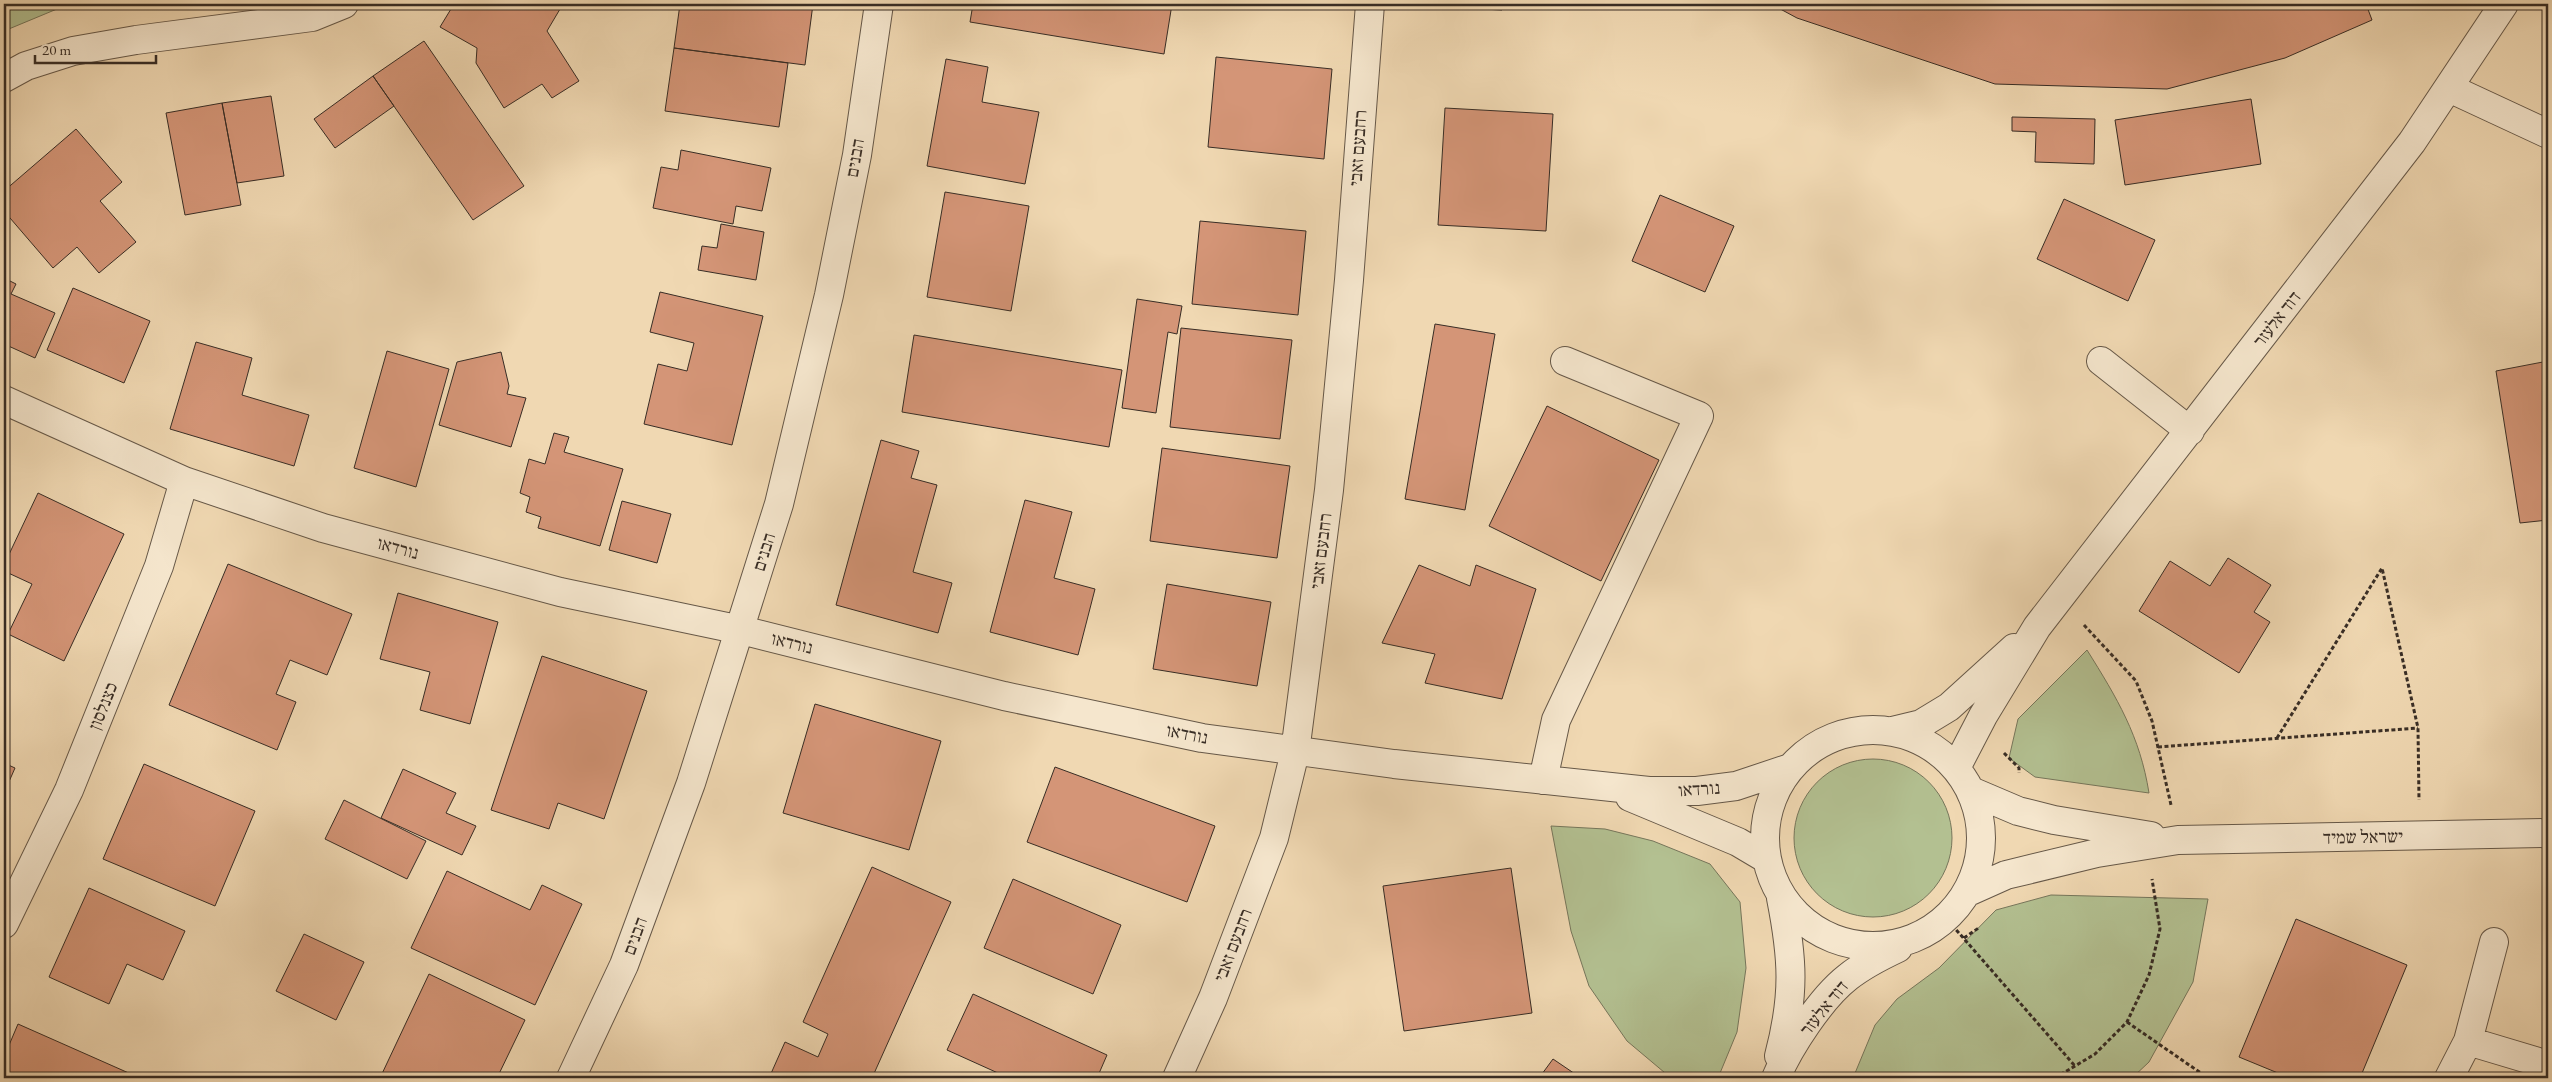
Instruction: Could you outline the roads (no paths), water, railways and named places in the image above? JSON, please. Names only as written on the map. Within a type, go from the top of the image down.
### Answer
[{"type":"street","points":[[4,78],[26,66],[73,51],[136,40],[312,17],[344,4]]},
{"type":"street","name":"הבנים","points":[[570,1078],[624,965],[691,782],[741,630],[779,504],[828,295],[857,154],[879,4]]},
{"type":"street","name":"רחבעם זאבי","points":[[1177,1078],[1213,998],[1274,838],[1295,752],[1330,480],[1370,4]]},
{"type":"street","name":"דוד אלעזר","points":[[1956,768],[1983,716],[2037,627],[2412,142],[2504,4]]},
{"type":"street","points":[[2449,88],[2548,134]]},
{"type":"street","points":[[1543,780],[1556,720],[1699,416],[1565,361]]},
{"type":"street","points":[[2101,361],[2190,431]]},
{"type":"street","name":"נורדאו","points":[[4,400],[184,481],[323,528],[551,590],[741,630],[1004,696],[1202,738],[1295,752],[1605,788],[1697,791],[1736,786],[1790,768]]},
{"type":"street","name":"כצנלסון","points":[[4,924],[69,790],[159,566],[184,481]]},
{"type":"street","name":"דוד אלעזר","points":[[1892,731],[1921,724],[1949,707],[2037,627]]},
{"type":"street","points":[[1854,731],[1892,731],[1927,744],[1956,768],[1971,791],[1981,824],[1980,859],[1968,892],[1947,919],[1915,939],[1886,946],[1849,943],[1827,936],[1802,920],[1781,898],[1766,858],[1764,826],[1772,795],[1790,768],[1819,744],[1854,731]]},
{"type":"street","name":"נורדאו","points":[[1605,788],[1667,811],[1738,842],[1766,858]]},
{"type":"street","name":"ישראל שמיד","points":[[1971,791],[2018,811],[2045,818],[2178,840]]},
{"type":"street","name":"ישראל שמיד","points":[[1968,892],[2006,875],[2097,853],[2178,840],[2548,833]]},
{"type":"street","name":"דוד אלעזר","points":[[1774,1078],[1791,997],[1790,943],[1781,898]]},
{"type":"street","name":"דוד אלעזר","points":[[1774,1078],[1821,1006],[1846,978],[1872,961],[1915,939]]},
{"type":"street","points":[[2449,1078],[2468,1041],[2494,942]]},
{"type":"street","points":[[2468,1041],[2548,1066]]}]
